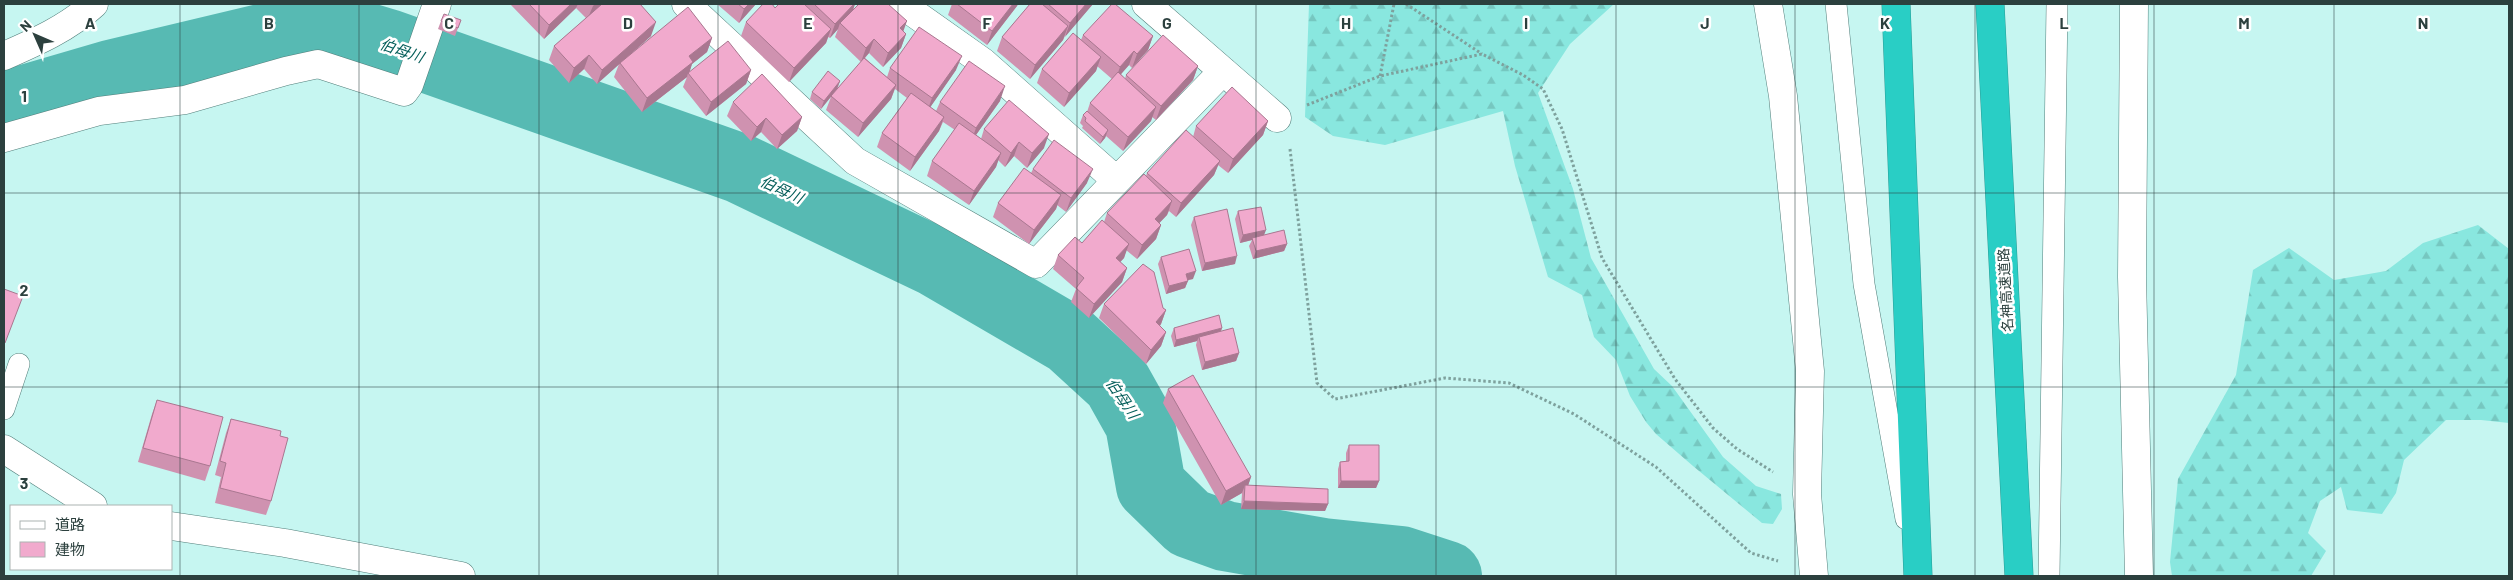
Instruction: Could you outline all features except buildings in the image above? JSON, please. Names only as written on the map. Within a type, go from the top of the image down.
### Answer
[{"type":"highway","points":[[1896,4],[1917,576]]},
{"type":"highway","name":"名神高速道路","points":[[1990,4],[2019,576]]},
{"type":"street","points":[[4,56],[33,43],[79,18],[94,4]]},
{"type":"street","points":[[686,4],[855,162],[1036,264],[1222,71]]},
{"type":"street","points":[[901,4],[983,62],[1116,180]]},
{"type":"street","points":[[1146,4],[1277,118]]},
{"type":"street","points":[[1768,4],[1783,96],[1810,371],[1807,494],[1814,574]]},
{"type":"street","points":[[2134,4],[2132,276],[2139,576]]},
{"type":"street","points":[[4,138],[99,111],[185,100],[286,71],[318,64],[404,92],[409,85],[433,16]]},
{"type":"street","points":[[4,449],[91,505]]},
{"type":"street","points":[[172,526],[285,543],[461,576]]},
{"type":"lane","points":[[1836,4],[1864,284],[1917,576]]},
{"type":"lane","points":[[2049,576],[2057,4]]},
{"type":"lane","points":[[4,409],[19,364]]},
{"type":"path","points":[[1380,76],[1394,4]]},
{"type":"path","points":[[1406,4],[1482,54],[1523,75],[1544,89],[1562,129],[1602,258],[1675,379],[1713,428],[1737,449],[1807,494]]},
{"type":"path","points":[[1482,54],[1380,76],[1277,118],[1292,152],[1317,383],[1335,399],[1445,378],[1509,383],[1574,414],[1656,466],[1751,552],[1814,574]]},
{"type":"green space","points":[[1309,4],[1614,4],[1570,44],[1538,93],[1573,189],[1591,258],[1654,369],[1672,386],[1723,457],[1756,486],[1781,494],[1782,509],[1773,524],[1762,523],[1656,434],[1630,396],[1616,360],[1594,337],[1582,295],[1548,277],[1515,166],[1503,111],[1385,145],[1333,136],[1305,117]]},
{"type":"green space","points":[[2478,225],[2509,249],[2509,423],[2481,420],[2446,420],[2404,460],[2396,493],[2382,514],[2347,510],[2341,487],[2320,501],[2308,533],[2326,551],[2311,576],[2172,576],[2170,562],[2178,479],[2236,375],[2253,270],[2289,248],[2334,280],[2386,271],[2423,243]]},
{"type":"waterway","name":"伯母川","points":[[4,106],[110,75],[291,32],[341,30],[388,44],[739,168],[936,262],[1070,340],[1117,383],[1140,424],[1151,486],[1189,523],[1225,536],[1323,553],[1401,561],[1447,576]]}]
